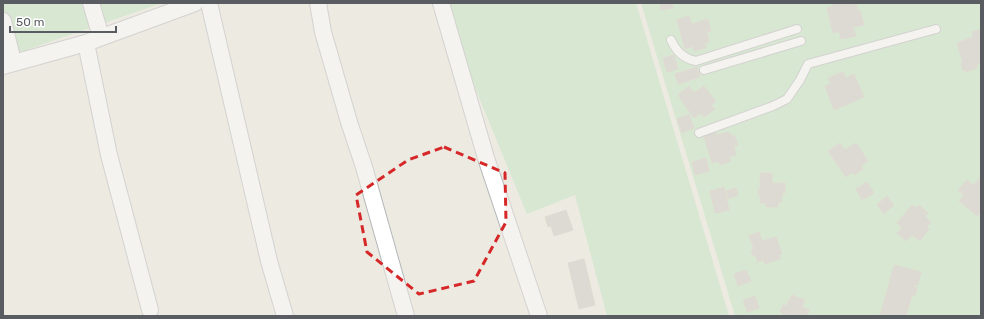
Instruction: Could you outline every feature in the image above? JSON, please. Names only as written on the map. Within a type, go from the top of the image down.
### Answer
[{"type":"street","points":[[91,3],[101,37]]},
{"type":"street","points":[[3,21],[8,64],[86,43],[195,3]]},
{"type":"street","points":[[209,3],[269,261],[285,316]]},
{"type":"street","points":[[318,3],[323,32],[349,122],[364,167],[406,316]]},
{"type":"street","points":[[441,3],[486,158],[540,316]]},
{"type":"street","points":[[86,43],[109,155],[150,310]]},
{"type":"lane","points":[[671,40],[675,48],[688,60],[696,62],[797,29]]},
{"type":"lane","points":[[699,132],[787,100],[808,64],[936,29]]},
{"type":"lane","points":[[704,70],[801,41]]},
{"type":"highlighted area","points":[[444,147],[505,173],[506,222],[474,281],[419,294],[367,252],[356,195],[408,160]]},
{"type":"green space","points":[[3,3],[162,3],[3,58]]},
{"type":"green space","points":[[440,3],[636,3],[729,316],[607,316],[575,195],[527,214]]},
{"type":"green space","points":[[641,3],[981,3],[981,316],[735,316]]},
{"type":"building","points":[[660,3],[672,3],[673,8],[661,10]]},
{"type":"building","points":[[832,3],[856,3],[858,11],[860,10],[864,25],[853,27],[856,36],[841,39],[839,31],[833,33],[827,8],[833,6]]},
{"type":"building","points":[[689,16],[692,24],[708,19],[711,31],[707,32],[709,42],[704,43],[706,48],[694,51],[693,46],[685,49],[677,20]]},
{"type":"building","points":[[981,29],[981,63],[976,65],[977,68],[966,72],[966,70],[963,71],[961,63],[963,63],[957,43],[973,37],[972,32]]},
{"type":"building","points":[[674,55],[678,69],[667,72],[663,58]]},
{"type":"building","points":[[697,67],[700,77],[678,84],[675,74]]},
{"type":"building","points":[[843,72],[846,78],[854,74],[864,97],[834,110],[825,86],[831,84],[828,78]]},
{"type":"building","points":[[689,86],[694,93],[704,86],[716,102],[711,105],[715,109],[704,117],[701,113],[694,118],[678,95]]},
{"type":"building","points":[[689,114],[694,128],[682,133],[677,119]]},
{"type":"building","points":[[715,131],[717,135],[729,132],[731,136],[734,135],[738,145],[734,146],[736,155],[729,157],[731,161],[720,165],[719,161],[712,163],[703,134]]},
{"type":"building","points":[[840,143],[845,150],[856,143],[868,161],[861,166],[863,169],[854,175],[852,172],[846,177],[828,151]]},
{"type":"building","points":[[706,158],[709,171],[695,175],[692,162]]},
{"type":"building","points":[[760,173],[772,173],[772,183],[785,183],[785,193],[782,193],[782,202],[778,203],[778,207],[766,207],[766,203],[760,203],[758,189],[760,189]]},
{"type":"building","points":[[981,176],[981,212],[977,216],[959,201],[964,195],[958,190],[967,180],[973,185]]},
{"type":"building","points":[[867,182],[874,193],[862,200],[856,189]]},
{"type":"building","points":[[724,187],[729,210],[715,213],[710,191]]},
{"type":"building","points":[[736,188],[738,195],[728,199],[726,191]]},
{"type":"building","points":[[887,196],[894,205],[884,214],[877,205]]},
{"type":"building","points":[[912,205],[916,208],[919,205],[928,213],[925,216],[931,222],[927,227],[929,229],[920,241],[912,235],[906,241],[897,233],[902,228],[897,223]]},
{"type":"building","points":[[566,210],[573,230],[554,236],[551,226],[548,227],[545,217]]},
{"type":"building","points":[[759,232],[762,241],[776,237],[782,254],[779,255],[780,259],[765,264],[764,260],[758,262],[755,255],[753,256],[751,250],[754,249],[749,236]]},
{"type":"building","points":[[584,259],[595,305],[579,309],[568,263]]},
{"type":"building","points":[[894,265],[921,272],[918,285],[914,285],[914,287],[917,288],[915,296],[912,295],[906,316],[880,316]]},
{"type":"building","points":[[746,270],[751,281],[738,286],[734,274]]},
{"type":"building","points":[[792,295],[805,300],[802,307],[809,310],[807,316],[782,316],[783,313],[780,312],[783,305],[786,306]]},
{"type":"building","points":[[755,296],[759,308],[747,312],[743,300]]}]
